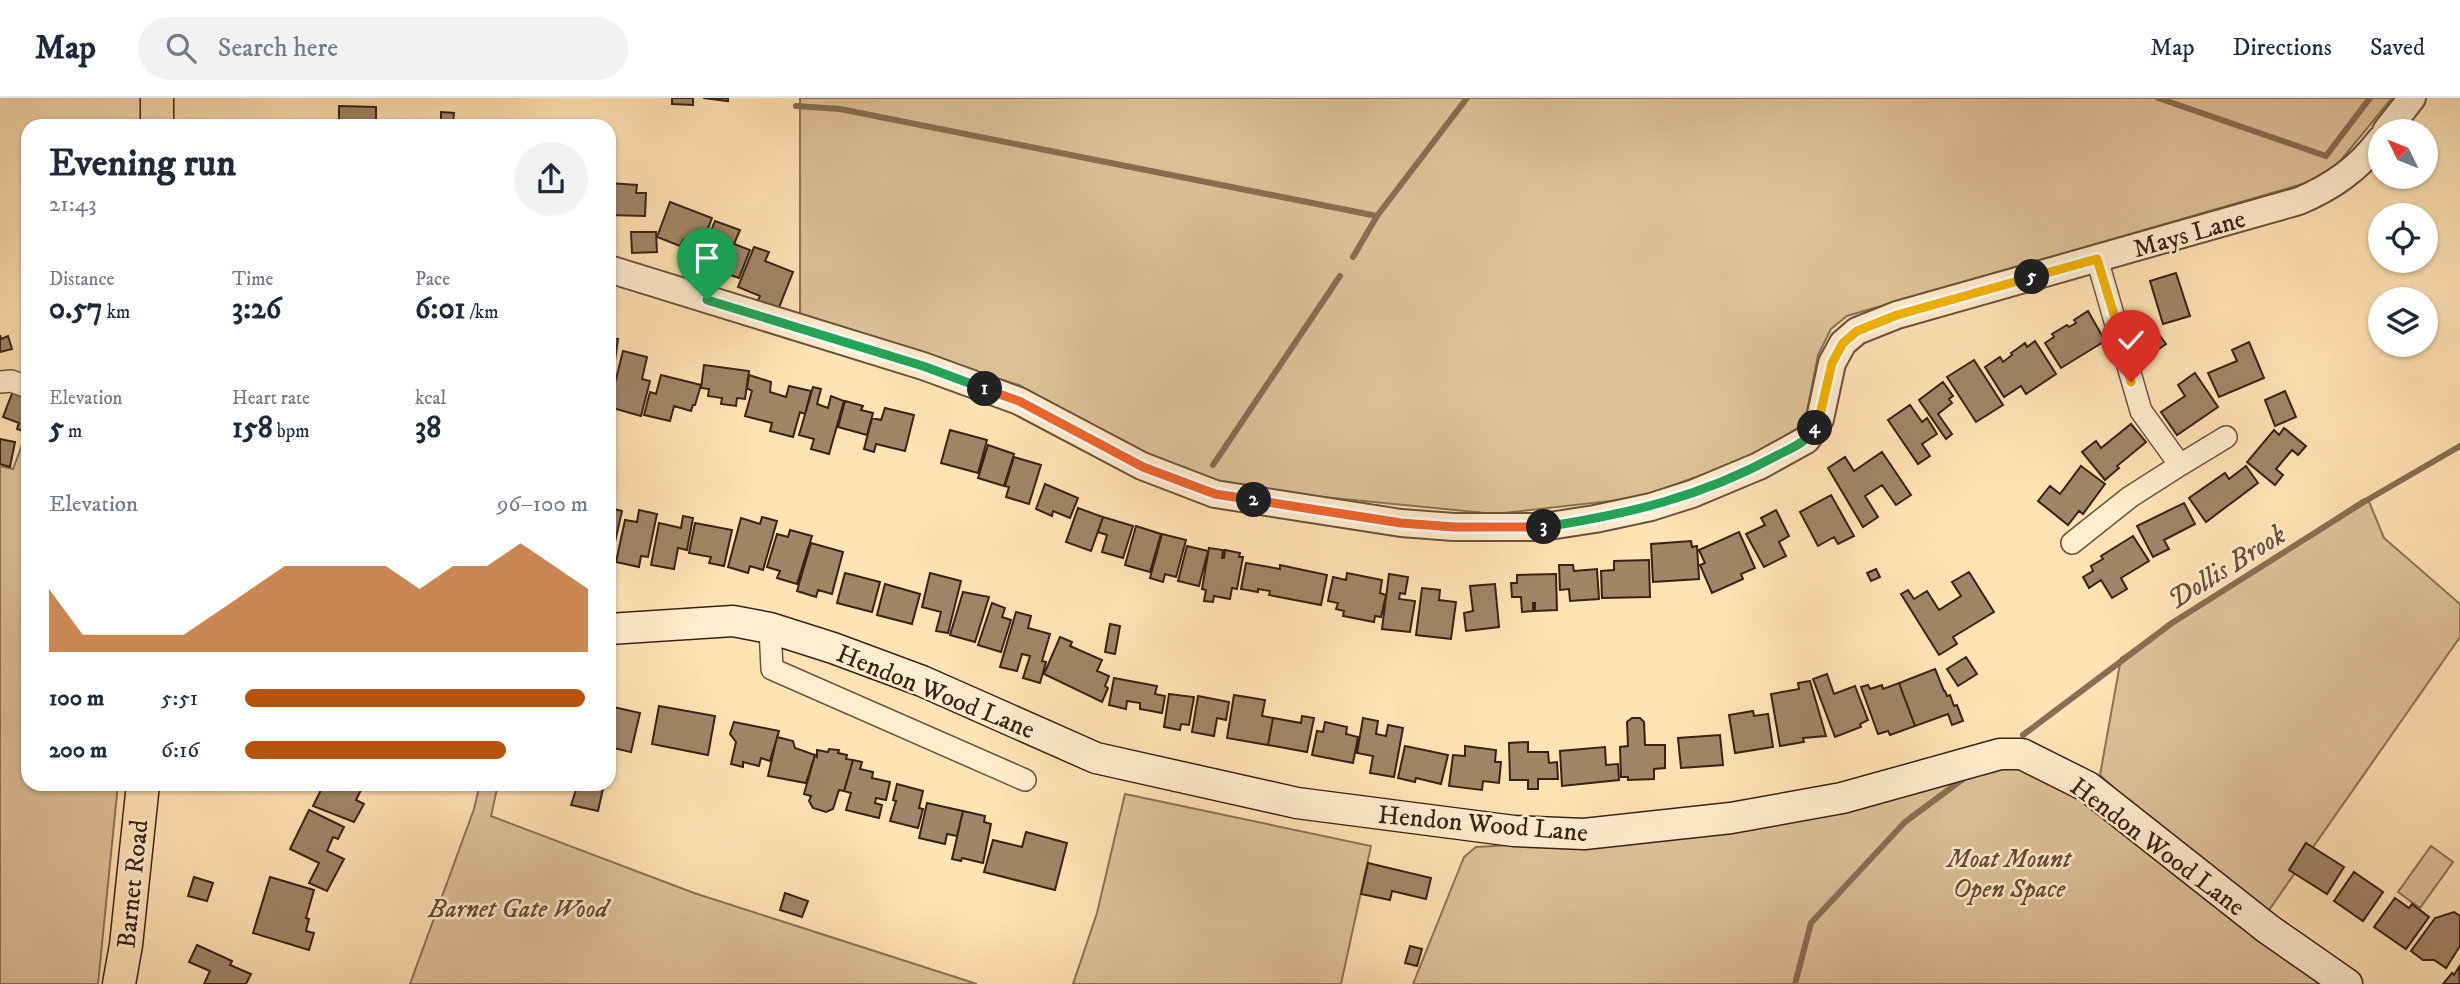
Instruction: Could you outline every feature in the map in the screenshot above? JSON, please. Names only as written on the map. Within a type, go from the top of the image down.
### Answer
[{"type":"main road","points":[[157,98],[158,119]]},
{"type":"main road","name":"Hendon Wood Lane","points":[[616,629],[733,621],[770,628],[922,681],[1096,758],[1297,803],[1503,830],[1584,834],[1731,818],[1842,798],[2000,754],[2022,754],[2088,787],[2269,929],[2347,984]]},
{"type":"main road","name":"Barnet Road","points":[[118,984],[126,945],[142,791]]},
{"type":"street","points":[[2395,119],[2412,98]]},
{"type":"street","name":"Mays Lane","points":[[616,271],[923,366],[1019,401],[1143,467],[1215,494],[1401,523],[1454,527],[1543,527],[1651,507],[1692,494],[1759,466],[1806,440],[1819,419],[1837,352],[1857,331],[1897,315],[2310,197],[2338,182],[2368,153]]},
{"type":"street","points":[[2097,259],[2141,411],[2180,465]]},
{"type":"street","points":[[0,382],[10,381],[21,385]]},
{"type":"street","points":[[2072,543],[2130,497],[2226,437]]},
{"type":"street","points":[[770,628],[772,669],[1024,780]]},
{"type":"green space","points":[[800,98],[2392,98],[2375,119],[2368,119],[2368,127],[2337,165],[2306,183],[1847,316],[1831,329],[1818,355],[1807,411],[1799,427],[1779,443],[1733,464],[1637,498],[1495,514],[1233,488],[1149,460],[1019,385],[800,316]]},
{"type":"green space","points":[[21,448],[21,791],[117,791],[98,984],[0,984],[0,466],[13,469]]},
{"type":"green space","points":[[2364,499],[2368,499],[2384,538],[2460,604],[2460,637],[2260,923],[2100,775],[2121,658]]},
{"type":"green space","name":"Moat Mount Open Space","points":[[2022,754],[2336,984],[1413,984],[1464,857],[1476,847],[1583,841]]},
{"type":"green space","name":"Barnet Gate Wood","points":[[478,791],[496,791],[491,816],[694,893],[977,984],[410,984]]},
{"type":"green space","points":[[1125,794],[1371,846],[1341,984],[1073,984],[1097,913]]},
{"type":"green space","points":[[2431,846],[2453,862],[2420,908],[2398,892]]},
{"type":"building","points":[[672,98],[693,98],[693,105],[672,104]]},
{"type":"building","points":[[703,98],[728,98],[728,101]]},
{"type":"building","points":[[339,106],[376,107],[376,119],[339,119]]},
{"type":"building","points":[[441,112],[454,113],[453,119],[441,119]]},
{"type":"building","points":[[616,184],[637,185],[636,193],[646,193],[645,216],[616,215]]},
{"type":"building","points":[[670,202],[712,218],[701,247],[683,240],[680,246],[657,237]]},
{"type":"building","points":[[715,221],[740,230],[734,244],[750,250],[739,278],[721,272],[718,278],[696,269]]},
{"type":"building","points":[[631,232],[656,232],[657,252],[632,253]]},
{"type":"building","points":[[754,247],[769,252],[765,261],[793,272],[778,310],[757,302],[760,296],[738,287]]},
{"type":"building","points":[[2176,273],[2190,316],[2163,324],[2150,281]]},
{"type":"building","points":[[2088,311],[2105,341],[2061,368],[2045,343],[2054,337],[2052,334],[2076,323],[2074,320]]},
{"type":"building","points":[[2154,328],[2166,344],[2146,358],[2137,346],[2141,344],[2138,340]]},
{"type":"building","points":[[0,335],[1,339],[8,336],[12,349],[0,352]]},
{"type":"building","points":[[2035,341],[2056,374],[2026,394],[2021,386],[2004,397],[1985,367],[2000,357],[2003,362],[2025,343],[2027,347]]},
{"type":"building","points":[[2249,342],[2264,378],[2219,397],[2208,373],[2237,361],[2232,350]]},
{"type":"building","points":[[623,351],[647,357],[642,379],[650,381],[641,416],[616,409],[616,379]]},
{"type":"building","points":[[1974,360],[2003,405],[1976,422],[1947,377]]},
{"type":"building","points":[[704,365],[749,371],[745,399],[737,398],[736,406],[721,404],[722,398],[708,396],[709,389],[701,388]]},
{"type":"building","points":[[2195,373],[2218,407],[2177,435],[2161,412],[2185,396],[2178,385]]},
{"type":"building","points":[[661,375],[701,385],[691,411],[674,406],[670,421],[644,415],[650,392],[656,394]]},
{"type":"building","points":[[749,375],[771,382],[770,392],[786,397],[789,386],[811,391],[805,414],[800,412],[793,437],[770,431],[772,423],[745,416],[752,391],[747,388]]},
{"type":"building","points":[[1943,382],[1953,396],[1949,399],[1952,403],[1938,414],[1952,434],[1946,439],[1919,400]]},
{"type":"building","points":[[813,387],[821,389],[817,404],[828,408],[831,396],[844,401],[829,454],[811,449],[814,439],[799,435]]},
{"type":"building","points":[[13,391],[21,394],[21,430],[17,429],[19,423],[3,417]]},
{"type":"building","points":[[2285,391],[2296,417],[2275,426],[2265,400]]},
{"type":"building","points":[[845,401],[863,406],[861,410],[873,413],[867,435],[838,427]]},
{"type":"building","points":[[1910,405],[1922,422],[1927,418],[1937,434],[1922,444],[1930,456],[1918,464],[1888,420]]},
{"type":"building","points":[[885,408],[914,415],[905,451],[876,444],[874,452],[864,449],[872,418],[881,420]]},
{"type":"building","points":[[2131,424],[2146,442],[2117,466],[2119,468],[2105,480],[2082,452],[2096,441],[2101,448]]},
{"type":"building","points":[[2284,428],[2306,446],[2298,455],[2292,450],[2276,469],[2283,475],[2275,485],[2247,462],[2274,430],[2279,435]]},
{"type":"building","points":[[950,430],[987,440],[978,473],[941,463]]},
{"type":"building","points":[[0,439],[15,442],[10,467],[0,464]]},
{"type":"building","points":[[988,445],[1014,454],[1004,486],[978,478]]},
{"type":"building","points":[[1882,452],[1911,495],[1896,505],[1882,485],[1865,496],[1878,517],[1863,527],[1828,468],[1845,457],[1854,471]]},
{"type":"building","points":[[1014,457],[1041,465],[1029,504],[1006,497],[1009,487],[1005,486]]},
{"type":"building","points":[[2081,466],[2105,484],[2083,514],[2079,511],[2068,525],[2038,501],[2050,486],[2060,494]]},
{"type":"building","points":[[2246,466],[2258,483],[2206,522],[2189,498],[2225,473],[2229,479]]},
{"type":"building","points":[[1045,484],[1078,498],[1070,518],[1053,511],[1052,516],[1036,509]]},
{"type":"building","points":[[1831,495],[1854,536],[1838,544],[1834,537],[1818,546],[1800,512]]},
{"type":"building","points":[[2184,503],[2195,524],[2164,540],[2169,549],[2153,557],[2137,526]]},
{"type":"building","points":[[1078,508],[1103,517],[1091,551],[1066,542]]},
{"type":"building","points":[[616,510],[622,511],[616,538]]},
{"type":"building","points":[[639,510],[657,514],[648,557],[641,556],[639,567],[616,562],[625,520],[637,522]]},
{"type":"building","points":[[1776,510],[1789,536],[1779,542],[1786,556],[1764,567],[1746,534],[1765,525],[1761,518]]},
{"type":"building","points":[[683,516],[693,518],[687,550],[678,548],[674,569],[651,565],[659,523],[681,528]]},
{"type":"building","points":[[762,517],[777,521],[763,570],[750,566],[748,573],[728,567],[741,518],[760,524]]},
{"type":"building","points":[[1103,517],[1133,526],[1123,558],[1102,552],[1107,535],[1098,532]]},
{"type":"building","points":[[695,523],[732,530],[724,566],[709,563],[711,557],[689,553]]},
{"type":"building","points":[[1136,526],[1161,534],[1150,572],[1125,565]]},
{"type":"building","points":[[790,530],[812,536],[797,584],[777,578],[780,571],[767,567],[777,534],[788,537]]},
{"type":"building","points":[[1739,532],[1755,568],[1741,574],[1743,579],[1712,593],[1700,565],[1705,563],[1699,550]]},
{"type":"building","points":[[1162,534],[1186,540],[1176,577],[1165,574],[1163,582],[1150,578]]},
{"type":"building","points":[[2133,536],[2149,561],[2121,578],[2127,589],[2112,598],[2101,580],[2089,588],[2083,577],[2093,571],[2091,566],[2103,559],[2101,556]]},
{"type":"building","points":[[1691,541],[1692,547],[1697,546],[1699,579],[1653,582],[1651,544]]},
{"type":"building","points":[[811,543],[843,552],[832,594],[818,590],[816,597],[797,591]]},
{"type":"building","points":[[1187,546],[1208,551],[1199,586],[1178,581]]},
{"type":"building","points":[[1209,548],[1223,550],[1222,558],[1225,550],[1240,553],[1239,557],[1243,557],[1237,589],[1232,588],[1230,599],[1214,596],[1213,602],[1204,601],[1206,590],[1202,589]]},
{"type":"building","points":[[1649,560],[1650,597],[1602,598],[1601,571],[1614,570],[1614,561]]},
{"type":"building","points":[[1246,563],[1280,569],[1280,565],[1327,575],[1321,605],[1269,595],[1270,591],[1241,589]]},
{"type":"building","points":[[1559,565],[1573,565],[1574,571],[1597,569],[1599,599],[1570,601],[1569,589],[1560,590]]},
{"type":"building","points":[[1876,569],[1880,577],[1871,581],[1867,573]]},
{"type":"building","points":[[1969,572],[1994,612],[1953,637],[1957,644],[1939,655],[1901,594],[1908,590],[1914,599],[1927,591],[1939,610],[1961,596],[1952,582]]},
{"type":"building","points":[[845,573],[880,582],[872,612],[837,603]]},
{"type":"building","points":[[930,573],[961,581],[948,633],[936,631],[941,612],[922,607]]},
{"type":"building","points":[[1347,573],[1382,580],[1380,593],[1386,595],[1381,617],[1375,616],[1374,622],[1343,616],[1344,611],[1336,609],[1338,603],[1328,601],[1333,577],[1346,580]]},
{"type":"building","points":[[1389,574],[1408,577],[1405,594],[1400,593],[1399,599],[1415,601],[1410,632],[1382,629]]},
{"type":"building","points":[[1556,574],[1557,610],[1535,611],[1533,603],[1533,611],[1522,612],[1521,597],[1512,597],[1511,583],[1517,583],[1517,575]]},
{"type":"building","points":[[885,584],[920,594],[912,624],[877,615]]},
{"type":"building","points":[[1495,584],[1499,627],[1466,631],[1464,613],[1473,611],[1470,586]]},
{"type":"building","points":[[1422,588],[1440,590],[1439,600],[1456,602],[1451,639],[1416,635]]},
{"type":"building","points":[[963,592],[989,597],[975,642],[950,635]]},
{"type":"building","points":[[992,603],[1005,608],[1002,617],[1011,620],[1001,652],[978,645]]},
{"type":"building","points":[[1016,612],[1031,616],[1028,628],[1050,634],[1042,661],[1046,662],[1040,683],[1023,678],[1030,656],[1022,654],[1017,671],[1000,667]]},
{"type":"building","points":[[1110,624],[1120,626],[1115,654],[1105,652]]},
{"type":"building","points":[[1060,637],[1072,642],[1070,646],[1102,660],[1097,671],[1109,676],[1105,686],[1108,688],[1102,702],[1044,674]]},
{"type":"building","points":[[1966,657],[1977,674],[1958,686],[1947,669]]},
{"type":"building","points":[[1935,669],[1944,691],[1947,696],[1950,695],[1954,706],[1957,705],[1963,721],[1952,725],[1948,714],[1915,726],[1899,683]]},
{"type":"building","points":[[1827,674],[1834,694],[1855,686],[1868,720],[1860,724],[1861,727],[1835,737],[1813,679]]},
{"type":"building","points":[[1114,678],[1157,686],[1155,694],[1165,696],[1162,713],[1140,709],[1140,703],[1127,701],[1126,709],[1109,705]]},
{"type":"building","points":[[1810,681],[1826,736],[1803,738],[1804,742],[1780,746],[1771,694],[1799,689],[1798,683]]},
{"type":"building","points":[[1899,683],[1915,726],[1890,735],[1888,731],[1878,734],[1861,687],[1868,685],[1870,689],[1882,685],[1883,689]]},
{"type":"building","points":[[1169,694],[1194,697],[1189,725],[1181,724],[1180,730],[1164,727]]},
{"type":"building","points":[[1234,695],[1265,700],[1262,716],[1273,718],[1268,745],[1227,738]]},
{"type":"building","points":[[1198,696],[1229,702],[1226,720],[1217,718],[1214,736],[1192,732]]},
{"type":"building","points":[[659,706],[715,716],[708,755],[652,744]]},
{"type":"building","points":[[616,708],[640,713],[631,752],[616,749]]},
{"type":"building","points":[[1753,711],[1754,716],[1768,714],[1773,747],[1735,753],[1729,715]]},
{"type":"building","points":[[1302,716],[1314,718],[1307,752],[1268,745],[1273,718],[1301,723]]},
{"type":"building","points":[[1363,718],[1378,721],[1376,734],[1386,736],[1388,725],[1403,728],[1394,777],[1370,773],[1373,756],[1357,753]]},
{"type":"building","points":[[1632,718],[1640,718],[1644,722],[1645,745],[1665,745],[1665,768],[1654,769],[1654,779],[1628,780],[1628,777],[1621,777],[1620,747],[1628,746],[1627,722]]},
{"type":"building","points":[[734,722],[779,731],[770,761],[761,758],[759,766],[743,762],[743,767],[731,764],[736,742],[730,734]]},
{"type":"building","points":[[1325,722],[1347,727],[1346,734],[1358,737],[1353,763],[1312,755],[1317,731],[1323,732]]},
{"type":"building","points":[[1720,735],[1723,765],[1681,768],[1678,738]]},
{"type":"building","points":[[777,737],[793,741],[795,748],[815,755],[806,783],[768,776]]},
{"type":"building","points":[[1528,742],[1528,752],[1548,752],[1549,763],[1557,762],[1558,779],[1538,779],[1538,789],[1528,789],[1528,780],[1510,780],[1509,743]]},
{"type":"building","points":[[1405,746],[1448,755],[1441,784],[1416,778],[1415,782],[1398,778]]},
{"type":"building","points":[[1465,746],[1496,750],[1495,762],[1501,762],[1499,783],[1483,781],[1482,790],[1449,786],[1453,755],[1465,756]]},
{"type":"building","points":[[1605,747],[1606,765],[1618,764],[1619,780],[1562,786],[1560,751]]},
{"type":"building","points":[[829,749],[839,750],[838,753],[847,755],[846,759],[853,760],[844,791],[839,790],[833,809],[826,812],[813,808],[809,801],[811,796],[804,794],[817,750],[828,752]]},
{"type":"building","points":[[853,760],[862,762],[860,769],[873,772],[872,778],[890,782],[886,800],[876,798],[875,803],[882,805],[879,818],[846,810],[851,793],[844,791]]},
{"type":"building","points":[[897,784],[923,791],[919,808],[923,809],[918,828],[890,821],[896,801],[893,800]]},
{"type":"building","points":[[320,791],[360,791],[356,800],[364,804],[354,822],[313,806]]},
{"type":"building","points":[[576,791],[602,791],[598,811],[571,805]]},
{"type":"building","points":[[927,803],[963,811],[957,836],[947,834],[945,844],[919,838]]},
{"type":"building","points":[[309,810],[344,827],[338,839],[333,837],[327,851],[344,859],[327,891],[309,883],[319,863],[290,849]]},
{"type":"building","points":[[963,811],[985,816],[984,822],[991,824],[983,863],[962,858],[961,861],[952,859]]},
{"type":"building","points":[[1026,832],[1067,843],[1055,890],[984,872],[993,840],[1022,847]]},
{"type":"building","points":[[2306,843],[2344,867],[2327,894],[2289,870]]},
{"type":"building","points":[[1368,863],[1431,878],[1426,899],[1392,891],[1390,900],[1361,894]]},
{"type":"building","points":[[2354,872],[2383,892],[2363,921],[2334,901]]},
{"type":"building","points":[[194,877],[213,883],[207,901],[188,896]]},
{"type":"building","points":[[270,877],[314,890],[306,918],[309,919],[306,931],[314,933],[309,950],[253,933]]},
{"type":"building","points":[[785,893],[808,901],[802,917],[780,910]]},
{"type":"building","points":[[2395,898],[2409,908],[2412,904],[2429,917],[2406,949],[2374,927]]},
{"type":"building","points":[[2454,912],[2460,916],[2460,946],[2446,968],[2434,960],[2423,960],[2411,951],[2435,918]]},
{"type":"building","points":[[197,945],[232,961],[230,965],[251,974],[246,984],[204,984],[210,971],[189,962]]},
{"type":"building","points":[[1410,946],[1422,949],[1417,966],[1405,963]]},
{"type":"building","points":[[2459,967],[2460,984],[2443,984],[2452,973],[2454,975]]},
{"type":"waterway","points":[[796,106],[840,109],[1377,216],[1467,98]]},
{"type":"waterway","points":[[2158,98],[2326,156],[2370,98]]},
{"type":"waterway","points":[[1353,257],[1377,216]]},
{"type":"waterway","points":[[1213,465],[1340,276]]},
{"type":"waterway","name":"Dollis Brook","points":[[2023,735],[2172,623],[2362,503],[2460,446]]},
{"type":"waterway","name":"Dollis Brook","points":[[1795,984],[1811,923],[1905,822],[1967,776]]},
{"type":"route","points":[[707,300],[923,366],[1019,401],[1143,467],[1215,494],[1401,523],[1454,527],[1543,527],[1595,519],[1651,507],[1734,477],[1806,440],[1814,431],[1832,363],[1843,343],[1857,331],[1897,315],[2097,259],[2120,334],[2131,382]]}]
